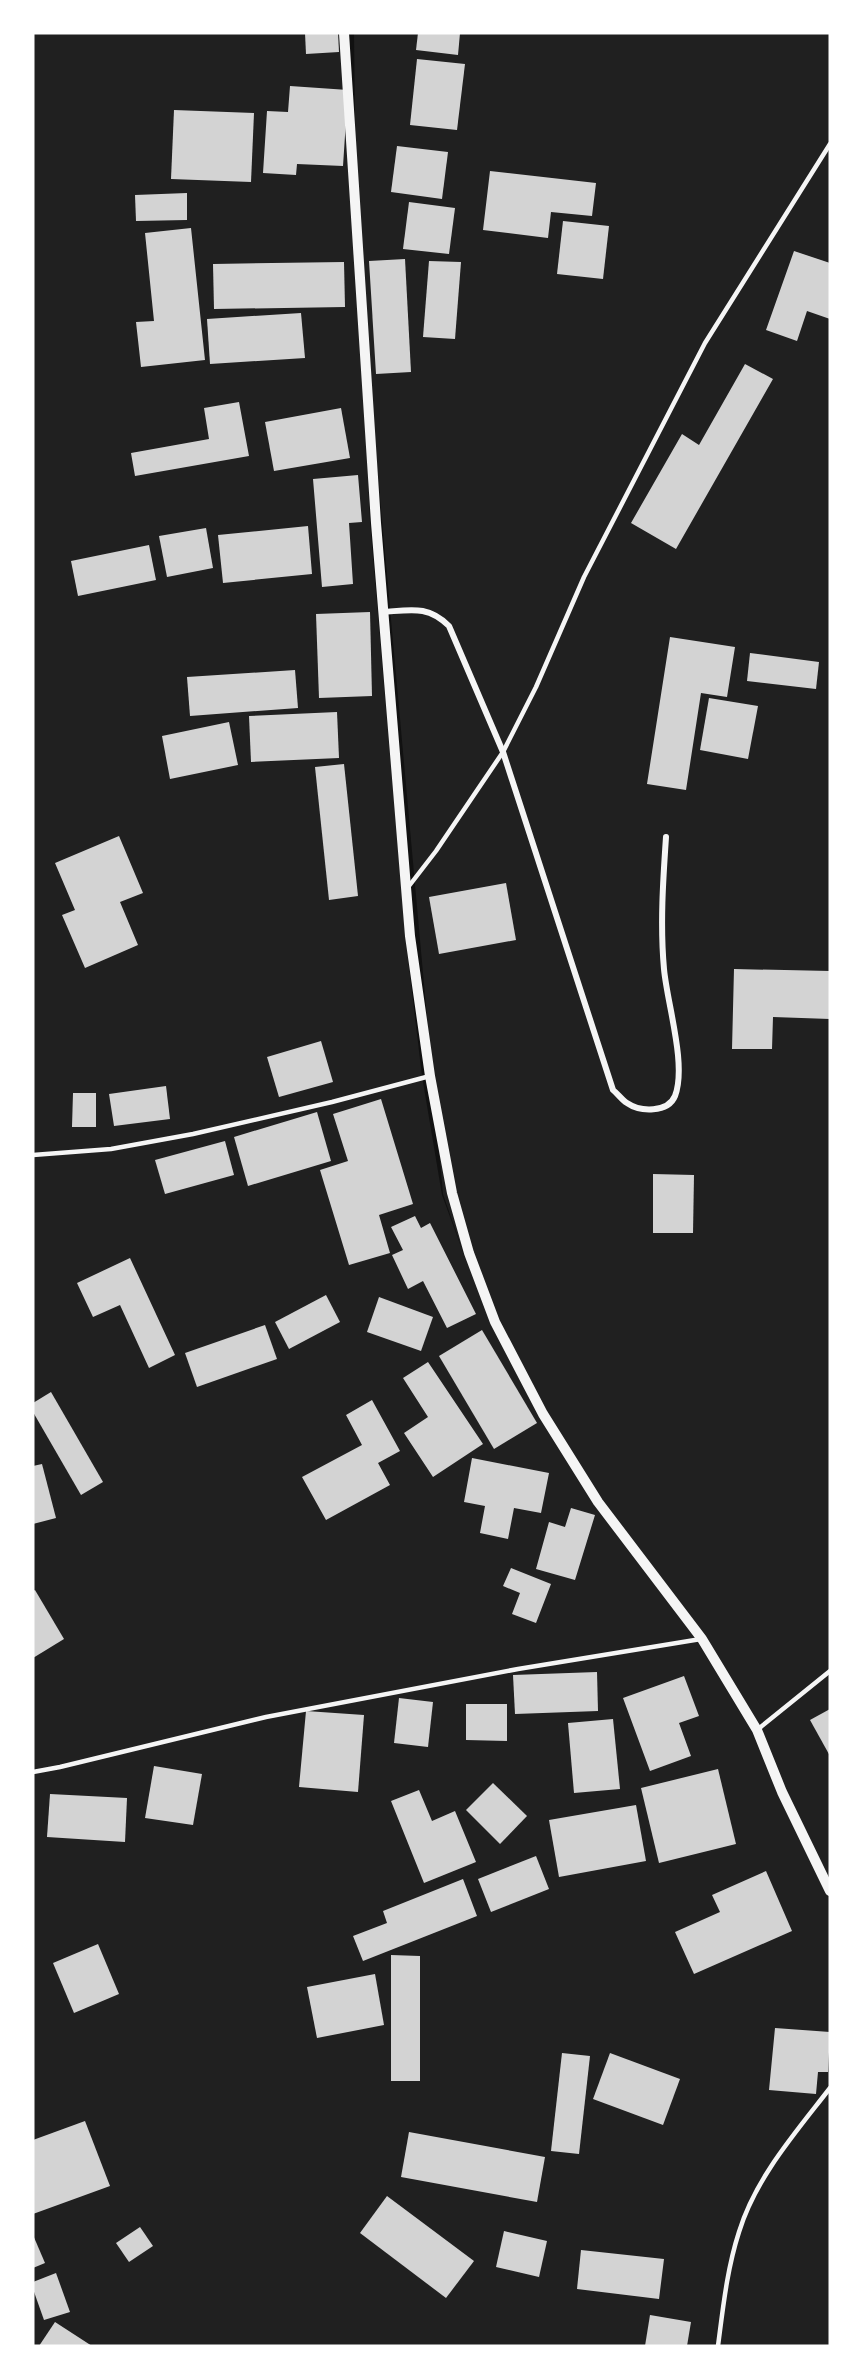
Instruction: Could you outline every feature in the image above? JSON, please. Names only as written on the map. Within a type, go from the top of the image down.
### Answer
[{"type":"street","points":[[345,33],[383,612],[410,936],[430,1076],[452,1193],[469,1253],[495,1322],[543,1414],[598,1502],[702,1639],[757,1730],[782,1792],[830,1891]]},
{"type":"street","points":[[383,612],[420,610],[434,613],[449,626],[503,752],[614,1090],[627,1104],[643,1109],[660,1109],[674,1099],[678,1084],[678,1066],[664,969],[662,900],[666,837]]},
{"type":"lane","points":[[406,889],[436,851],[503,752],[536,687],[584,577],[705,343],[830,144]]},
{"type":"lane","points":[[33,1155],[111,1149],[193,1134],[332,1102],[430,1076]]},
{"type":"lane","points":[[33,1772],[266,1717],[518,1669],[702,1639]]},
{"type":"lane","points":[[757,1730],[830,1671]]},
{"type":"lane","points":[[718,2346],[725,2291],[739,2231],[775,2160],[830,2088]]},
{"type":"shaded area","points":[[33,33],[349,33],[356,199],[354,33],[830,33],[830,2346],[33,2346]],"holes":[[[357,243],[443,1194],[468,1266],[442,1195],[422,1076],[406,942],[370,522]]]},
{"type":"building","points":[[305,33],[338,33],[339,52],[306,54]]},
{"type":"building","points":[[418,33],[460,33],[458,55],[416,50]]},
{"type":"building","points":[[417,59],[465,64],[457,130],[410,125]]},
{"type":"building","points":[[290,86],[348,90],[343,166],[297,164],[296,175],[263,173],[267,111],[288,112]]},
{"type":"building","points":[[174,110],[254,113],[251,182],[171,179]]},
{"type":"building","points":[[397,146],[448,152],[442,199],[391,192]]},
{"type":"building","points":[[490,171],[596,183],[592,216],[551,212],[548,238],[483,230]]},
{"type":"building","points":[[187,193],[187,220],[136,221],[135,195]]},
{"type":"building","points":[[409,202],[455,208],[449,254],[403,249]]},
{"type":"building","points":[[563,221],[609,226],[603,279],[557,274]]},
{"type":"building","points":[[191,228],[205,360],[141,367],[136,322],[154,321],[145,233]]},
{"type":"building","points":[[794,251],[830,263],[830,319],[807,311],[797,341],[766,330]]},
{"type":"building","points":[[405,259],[411,372],[376,374],[369,261]]},
{"type":"building","points":[[429,261],[461,262],[455,339],[423,337]]},
{"type":"building","points":[[344,262],[345,307],[214,309],[213,264]]},
{"type":"building","points":[[301,313],[305,358],[210,364],[207,319]]},
{"type":"building","points":[[745,364],[773,379],[676,549],[631,523],[682,434],[699,445]]},
{"type":"building","points":[[239,402],[249,456],[135,476],[131,453],[209,439],[204,408]]},
{"type":"building","points":[[341,408],[350,458],[274,471],[265,422]]},
{"type":"building","points":[[358,475],[362,522],[349,523],[353,584],[322,587],[313,479]]},
{"type":"building","points":[[308,526],[312,574],[223,583],[218,535]]},
{"type":"building","points":[[206,528],[213,568],[167,577],[159,536]]},
{"type":"building","points":[[149,545],[156,580],[78,596],[71,561]]},
{"type":"building","points":[[370,612],[372,696],[319,698],[316,614]]},
{"type":"building","points":[[670,637],[735,647],[727,697],[701,693],[686,790],[647,784]]},
{"type":"building","points":[[750,653],[819,662],[816,689],[747,681]]},
{"type":"building","points":[[295,670],[298,708],[190,716],[187,677]]},
{"type":"building","points":[[709,698],[758,706],[748,759],[700,750]]},
{"type":"building","points":[[337,712],[339,758],[251,762],[249,716]]},
{"type":"building","points":[[229,722],[238,765],[170,779],[162,736]]},
{"type":"building","points":[[344,764],[358,896],[329,900],[315,767]]},
{"type":"building","points":[[119,836],[143,893],[120,902],[138,945],[85,968],[62,915],[75,910],[55,863]]},
{"type":"building","points":[[506,883],[516,940],[439,954],[429,897]]},
{"type":"building","points":[[734,969],[830,971],[830,1019],[773,1017],[772,1049],[732,1049]]},
{"type":"building","points":[[321,1041],[333,1082],[279,1097],[267,1057]]},
{"type":"building","points":[[166,1086],[170,1119],[114,1126],[109,1094]]},
{"type":"building","points":[[73,1093],[96,1093],[96,1127],[72,1127]]},
{"type":"building","points":[[381,1099],[413,1204],[379,1215],[390,1253],[349,1265],[320,1170],[348,1161],[333,1114]]},
{"type":"building","points":[[317,1112],[331,1161],[248,1186],[234,1137]]},
{"type":"building","points":[[225,1141],[234,1175],[165,1194],[155,1160]]},
{"type":"building","points":[[653,1174],[694,1175],[693,1233],[653,1233]]},
{"type":"building","points":[[415,1216],[421,1228],[430,1223],[476,1314],[447,1328],[423,1281],[408,1289],[392,1255],[403,1250],[391,1227]]},
{"type":"building","points":[[130,1258],[175,1355],[149,1368],[120,1305],[93,1317],[77,1283]]},
{"type":"building","points":[[326,1295],[340,1322],[289,1349],[275,1322]]},
{"type":"building","points":[[379,1297],[433,1317],[421,1351],[367,1332]]},
{"type":"building","points":[[265,1325],[277,1359],[197,1387],[185,1353]]},
{"type":"building","points":[[482,1330],[537,1423],[494,1449],[439,1356]]},
{"type":"building","points":[[428,1362],[483,1444],[433,1477],[404,1433],[428,1417],[403,1378]]},
{"type":"building","points":[[51,1392],[103,1482],[81,1495],[33,1412],[33,1403]]},
{"type":"building","points":[[372,1400],[400,1451],[378,1463],[390,1485],[326,1520],[302,1477],[362,1445],[346,1415]]},
{"type":"building","points":[[472,1458],[549,1473],[541,1513],[514,1508],[508,1539],[480,1533],[485,1506],[464,1502]]},
{"type":"building","points":[[42,1464],[56,1518],[33,1524],[33,1466]]},
{"type":"building","points":[[571,1508],[595,1515],[575,1580],[536,1569],[549,1522],[565,1527]]},
{"type":"building","points":[[511,1568],[551,1584],[536,1623],[512,1614],[520,1593],[503,1586]]},
{"type":"building","points":[[35,1590],[64,1639],[33,1658],[33,1591]]},
{"type":"building","points":[[597,1672],[598,1711],[515,1714],[513,1675]]},
{"type":"building","points":[[684,1676],[699,1716],[679,1723],[691,1756],[650,1771],[623,1698]]},
{"type":"building","points":[[399,1698],[433,1702],[428,1747],[394,1743]]},
{"type":"building","points":[[466,1704],[507,1704],[507,1741],[466,1740]]},
{"type":"building","points":[[830,1709],[830,1756],[810,1720]]},
{"type":"building","points":[[306,1711],[364,1715],[358,1792],[299,1787]]},
{"type":"building","points":[[613,1719],[620,1789],[574,1793],[568,1723]]},
{"type":"building","points":[[154,1766],[202,1774],[193,1825],[145,1818]]},
{"type":"building","points":[[718,1769],[736,1844],[659,1863],[641,1788]]},
{"type":"building","points":[[493,1783],[527,1816],[500,1844],[466,1810]]},
{"type":"building","points":[[419,1790],[432,1821],[455,1811],[476,1862],[424,1883],[391,1801]]},
{"type":"building","points":[[50,1794],[127,1798],[125,1842],[47,1837]]},
{"type":"building","points":[[636,1805],[646,1861],[559,1877],[549,1820]]},
{"type":"building","points":[[536,1856],[549,1889],[491,1912],[478,1879]]},
{"type":"building","points":[[766,1871],[792,1931],[694,1974],[675,1932],[720,1912],[712,1895]]},
{"type":"building","points":[[463,1879],[477,1916],[363,1961],[353,1936],[387,1923],[383,1911]]},
{"type":"building","points":[[98,1944],[119,1994],[74,2013],[53,1963]]},
{"type":"building","points":[[391,1955],[420,1956],[420,2081],[391,2081]]},
{"type":"building","points":[[375,1974],[384,2025],[317,2038],[307,1987]]},
{"type":"building","points":[[775,2028],[830,2032],[828,2072],[818,2072],[816,2094],[769,2090]]},
{"type":"building","points":[[562,2053],[590,2056],[579,2154],[551,2151]]},
{"type":"building","points":[[610,2053],[680,2079],[663,2125],[593,2099]]},
{"type":"building","points":[[85,2121],[110,2186],[33,2214],[33,2140]]},
{"type":"building","points":[[409,2132],[545,2157],[537,2202],[401,2177]]},
{"type":"building","points":[[387,2196],[474,2261],[446,2298],[360,2233]]},
{"type":"building","points":[[140,2227],[153,2246],[129,2262],[116,2243]]},
{"type":"building","points":[[504,2231],[547,2241],[539,2277],[496,2267]]},
{"type":"building","points":[[33,2235],[45,2263],[33,2268]]},
{"type":"building","points":[[581,2250],[664,2259],[659,2299],[577,2289]]},
{"type":"building","points":[[56,2273],[70,2312],[44,2320],[33,2289],[33,2282]]},
{"type":"building","points":[[650,2315],[691,2322],[687,2346],[645,2346]]},
{"type":"building","points":[[55,2322],[92,2346],[39,2346]]}]
